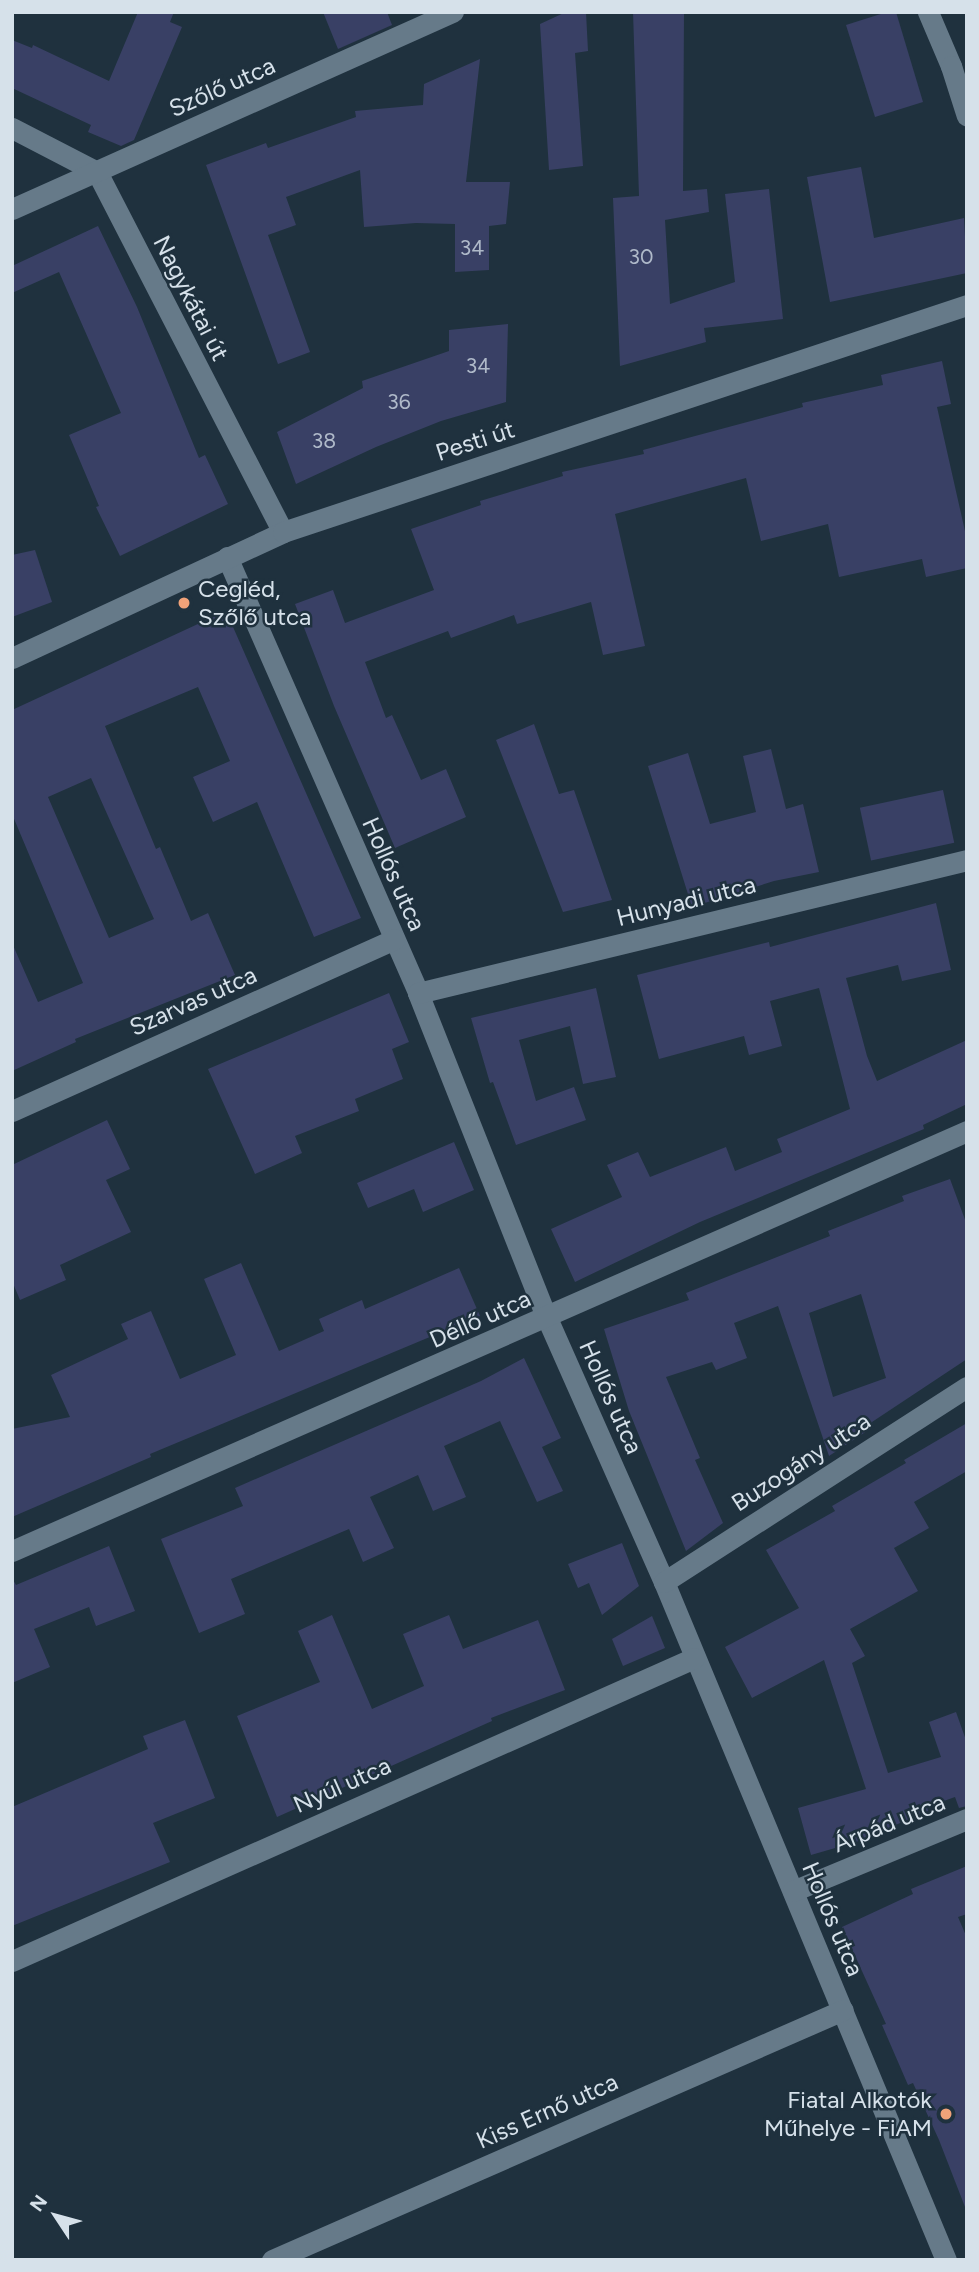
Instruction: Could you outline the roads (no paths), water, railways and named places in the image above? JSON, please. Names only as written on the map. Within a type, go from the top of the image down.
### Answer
[{"type":"street","name":"Szőlő utca","points":[[12,209],[453,12]]},
{"type":"street","points":[[928,12],[959,64],[967,116]]},
{"type":"street","points":[[12,128],[97,172]]},
{"type":"street","name":"Nagykátai út","points":[[97,172],[283,532]]},
{"type":"street","name":"Pesti út","points":[[12,658],[283,532],[967,305]]},
{"type":"street","name":"Hollós utca","points":[[227,557],[418,993],[547,1318],[664,1582],[946,2260]]},
{"type":"street","name":"Hunyadi utca","points":[[418,993],[967,860]]},
{"type":"street","name":"Szarvas utca","points":[[12,1111],[394,939]]},
{"type":"street","name":"Déllő utca","points":[[12,1551],[967,1131]]},
{"type":"street","name":"Buzogány utca","points":[[664,1582],[967,1387]]},
{"type":"street","name":"Nyúl utca","points":[[12,1961],[694,1658]]},
{"type":"street","name":"Árpád utca","points":[[793,1891],[967,1819]]},
{"type":"street","name":"Kiss Ernő utca","points":[[272,2260],[843,2010]]},
{"type":"place","name":"Cegléd, Szőlő utca","points":[[184,603]]},
{"type":"place","name":"Fiatal Alkotók Műhelye - FiAM","points":[[946,2114]]}]
